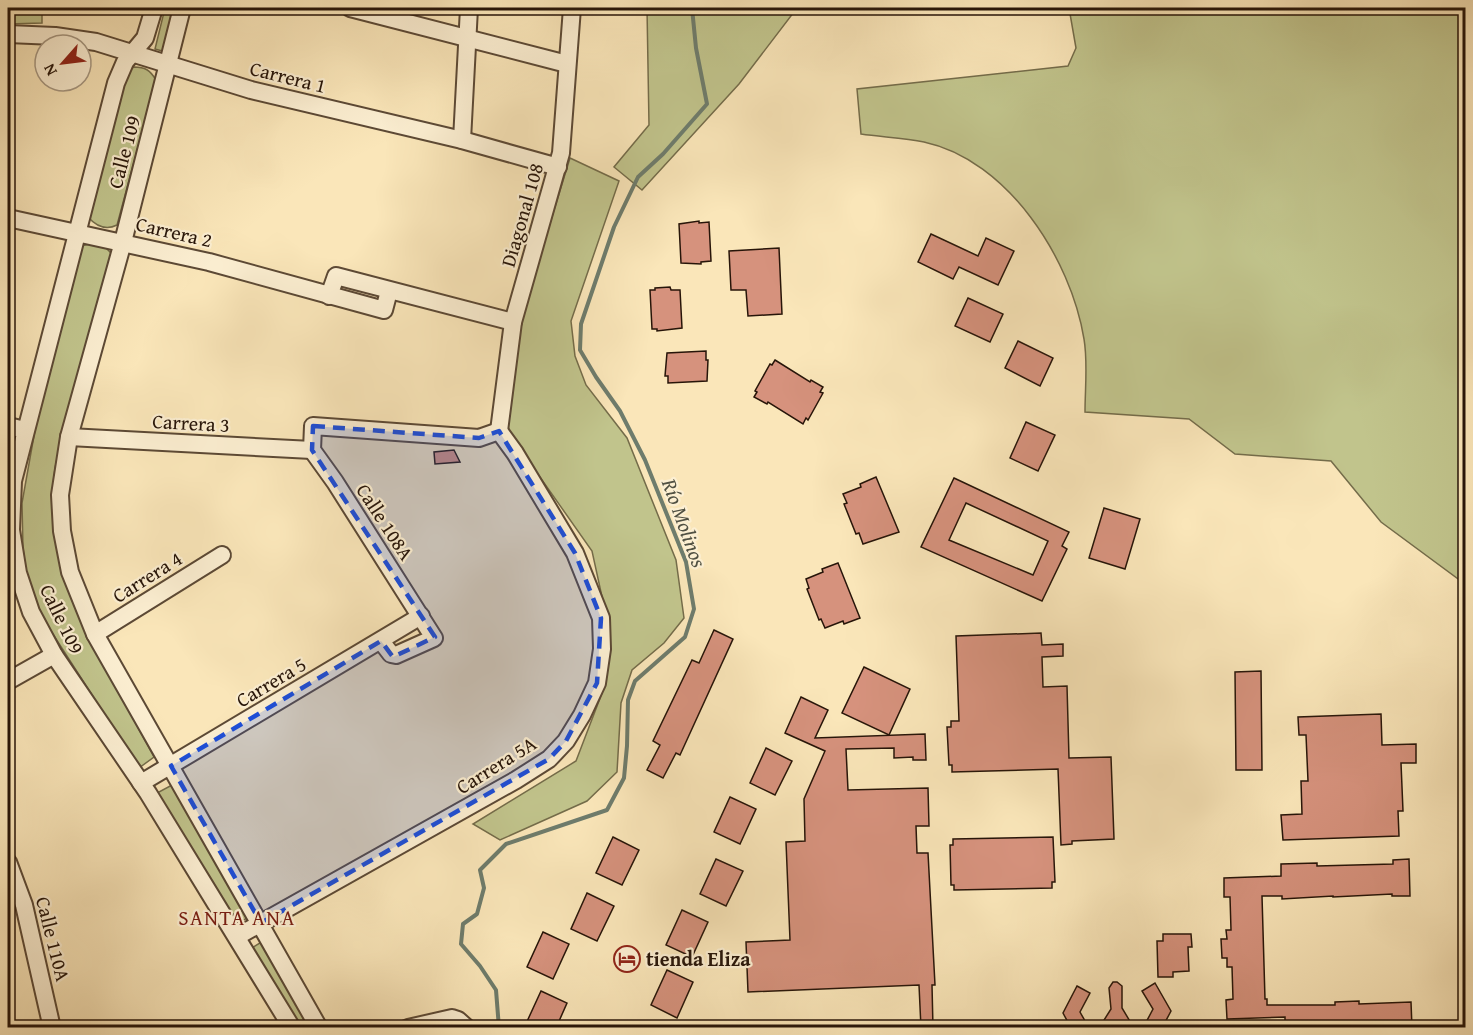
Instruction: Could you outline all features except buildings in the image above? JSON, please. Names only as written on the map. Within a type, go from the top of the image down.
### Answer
[{"type":"street","name":"Calle 109","points":[[154,8],[149,30],[119,73],[25,430],[13,481],[11,530],[18,573],[31,612],[54,655],[141,783],[238,936],[292,1028]]},
{"type":"street","name":"Calle 109","points":[[182,8],[123,242],[69,437],[60,495],[62,531],[70,572],[95,634],[319,1028]]},
{"type":"street","points":[[350,8],[567,64]]},
{"type":"street","points":[[462,140],[469,8]]},
{"type":"street","name":"Diagonal 108","points":[[499,431],[513,322],[558,167],[572,8]]},
{"type":"street","name":"Carrera 1","points":[[8,34],[55,36],[96,42],[251,90],[462,140],[558,167]]},
{"type":"street","name":"Carrera 2","points":[[8,218],[209,262],[384,310],[389,291],[513,322]]},
{"type":"street","points":[[8,426],[25,430]]},
{"type":"street","points":[[312,450],[313,426],[479,438],[499,431]]},
{"type":"street","name":"Carrera 5A","points":[[238,936],[549,759],[566,741],[582,715],[597,683],[602,649],[601,618],[575,553],[515,453],[499,431]]},
{"type":"street","name":"Carrera 3","points":[[69,437],[312,450]]},
{"type":"street","name":"Calle 108A","points":[[312,450],[434,638],[396,655],[391,654],[381,641]]},
{"type":"street","name":"Carrera 4","points":[[95,634],[222,555]]},
{"type":"street","name":"Carrera 5","points":[[141,783],[421,616]]},
{"type":"street","points":[[8,681],[54,655]]},
{"type":"street","name":"Calle 110A","points":[[8,862],[24,905],[52,1028]]},
{"type":"street","points":[[408,1028],[452,1018],[466,1026]]},
{"type":"highlighted area","points":[[313,426],[479,438],[499,431],[575,553],[601,618],[597,683],[566,741],[549,759],[261,923],[171,766],[381,641],[393,657],[435,637],[312,450]]},
{"type":"green space","points":[[8,8],[42,8],[42,23],[8,24]]},
{"type":"green space","points":[[165,8],[176,8],[166,52],[155,49]]},
{"type":"green space","points":[[647,8],[797,8],[739,84],[642,190],[614,167],[649,125]]},
{"type":"green space","points":[[1069,8],[1465,8],[1465,584],[1381,522],[1331,461],[1235,454],[1189,419],[1085,412],[1085,348],[1077,308],[1050,246],[1031,217],[1008,191],[983,169],[954,152],[909,139],[861,134],[857,89],[1068,66],[1076,48]]},
{"type":"green space","points":[[134,67],[147,70],[156,80],[117,225],[105,227],[94,223],[88,217],[127,72]]},
{"type":"green space","points":[[570,158],[619,181],[571,321],[575,356],[586,385],[627,438],[676,560],[684,618],[664,643],[632,670],[621,703],[617,772],[587,801],[500,840],[473,824],[576,761],[602,693],[606,615],[592,551],[504,426],[521,318]]},
{"type":"green space","points":[[94,243],[105,247],[112,254],[62,435],[52,494],[89,638],[154,757],[139,768],[38,611],[27,581],[23,548],[22,503],[35,430],[81,246]]},
{"type":"green space","points":[[172,785],[249,917],[235,925],[157,793]]},
{"type":"green space","points":[[263,941],[307,1019],[295,1026],[252,948]]},
{"type":"waterway","name":"Río Molinos","points":[[499,1028],[496,990],[461,944],[463,924],[477,914],[484,888],[480,870],[506,844],[607,810],[624,778],[628,700],[635,681],[685,637],[694,609],[686,562],[645,460],[620,411],[580,350],[581,324],[614,227],[638,177],[663,154],[707,104],[696,48],[692,8]]},
{"type":"place","name":"tienda Eliza","points":[[627,959]]},
{"type":"district","name":"SANTA ANA","points":[[237,918]]}]
